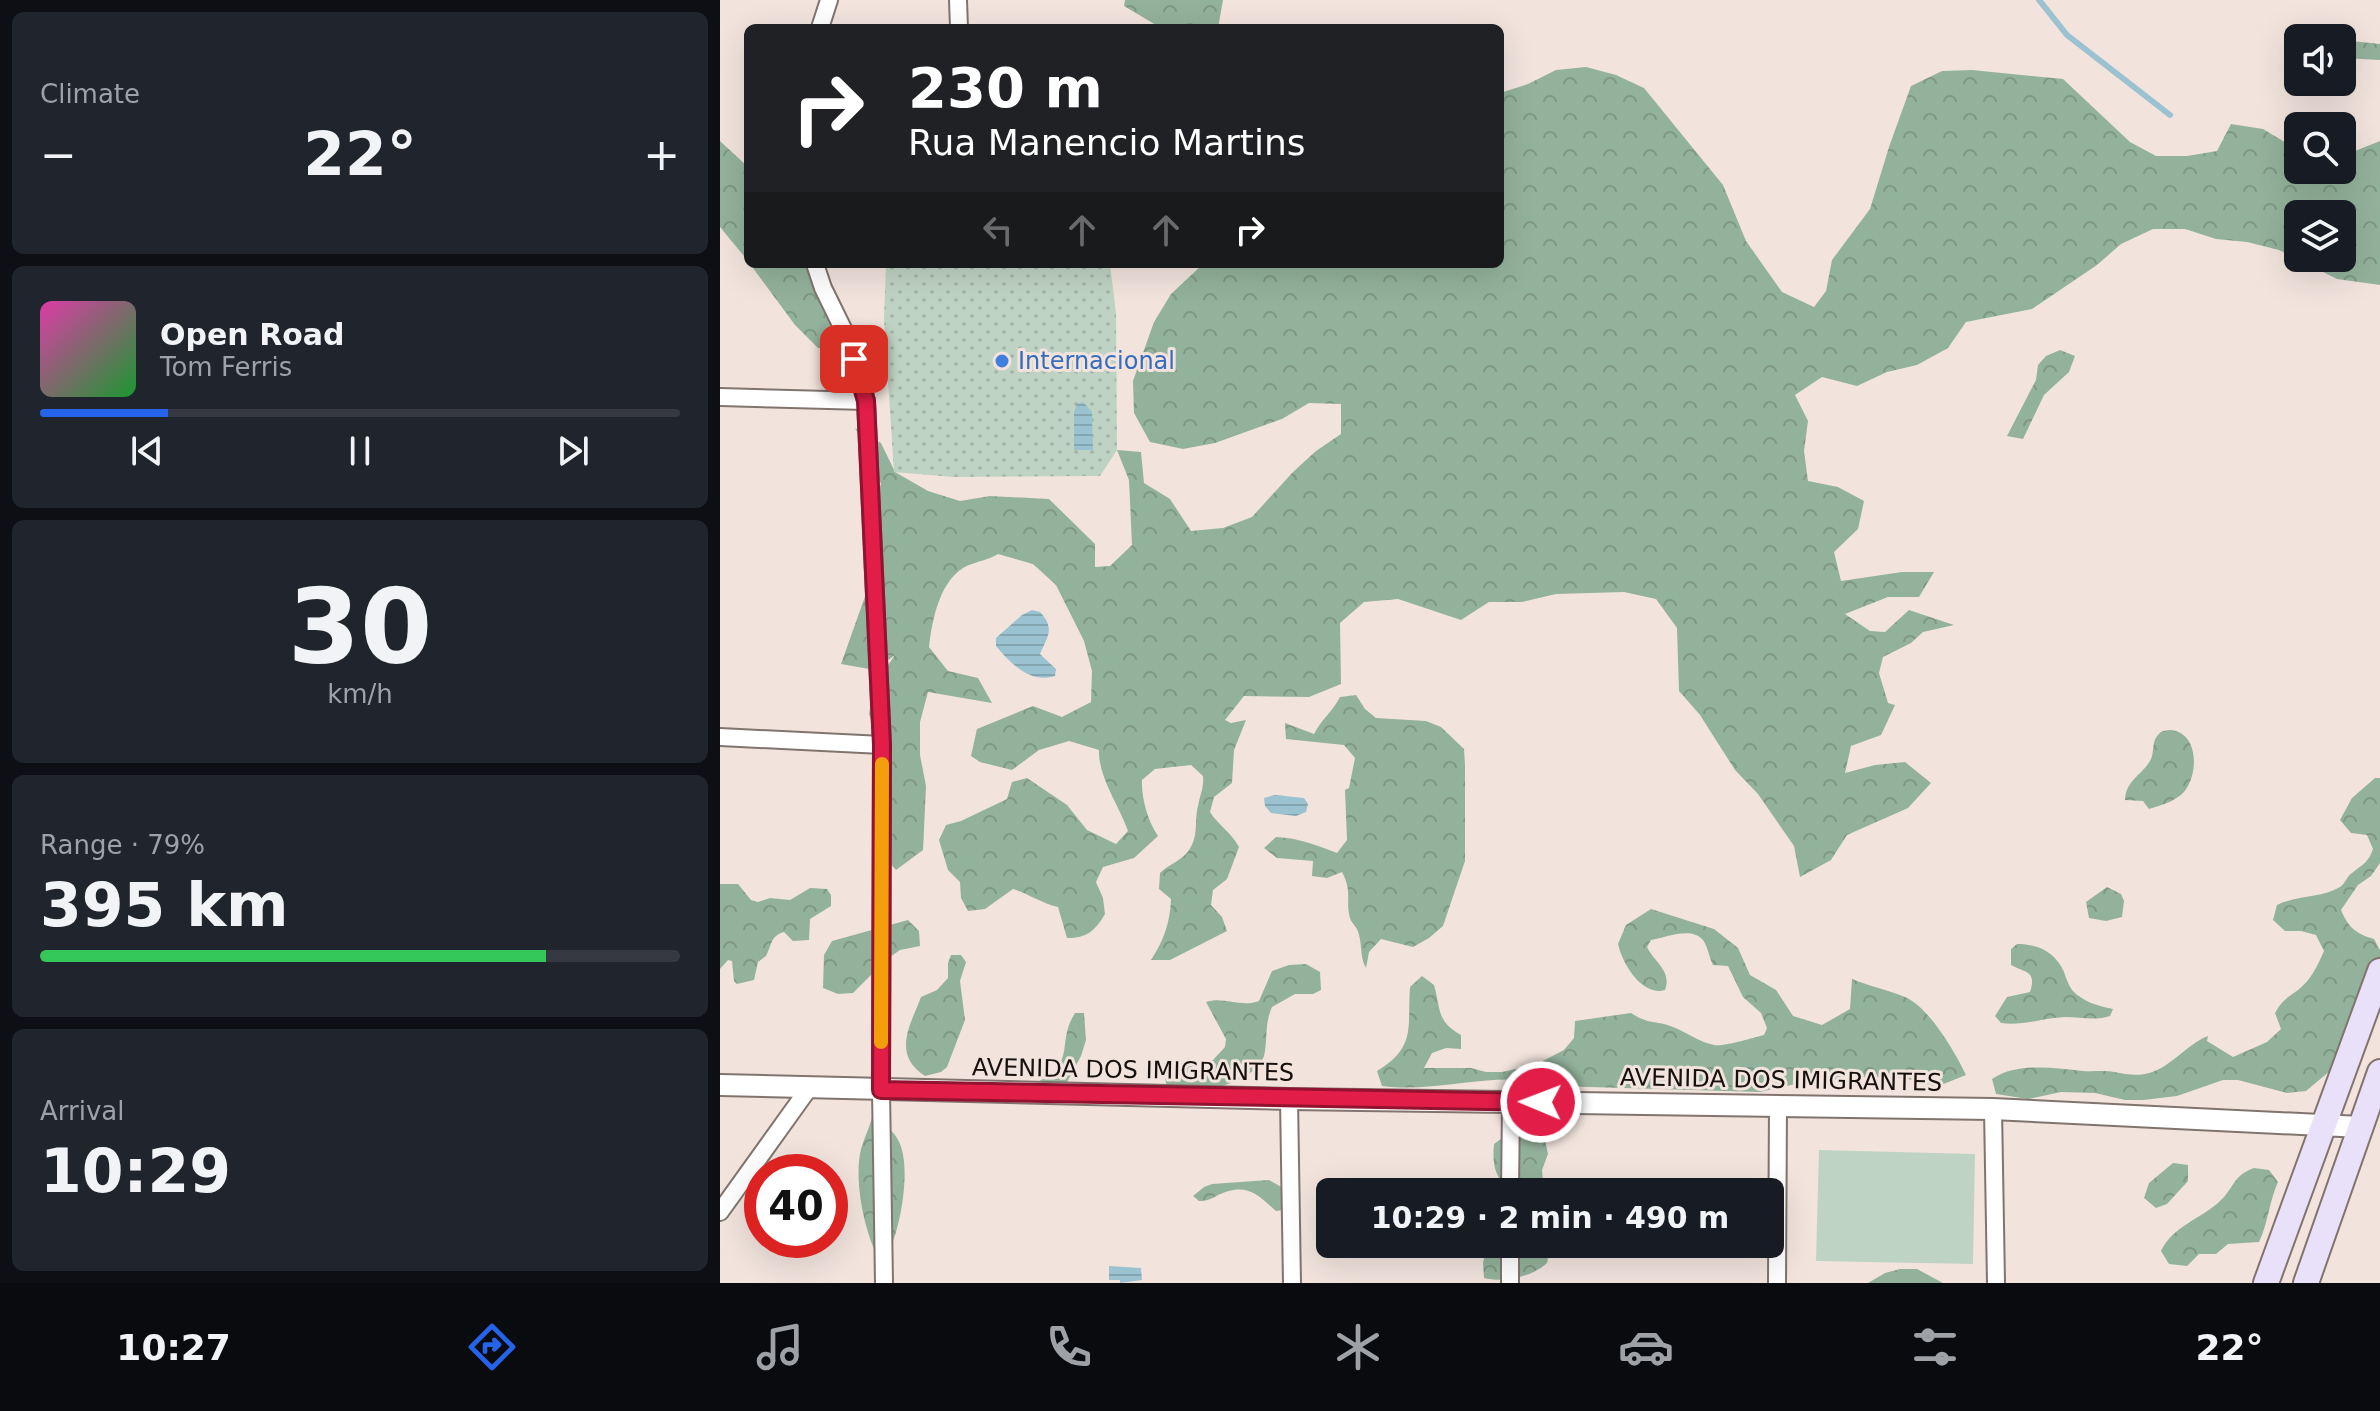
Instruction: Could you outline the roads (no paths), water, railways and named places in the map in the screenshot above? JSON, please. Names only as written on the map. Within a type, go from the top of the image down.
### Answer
[{"type":"main road","points":[[2266,1283],[2380,971]]},
{"type":"main road","points":[[2306,1283],[2380,1072]]},
{"type":"street","points":[[821,24],[830,0]]},
{"type":"street","points":[[830,0],[832,24]]},
{"type":"street","points":[[958,0],[959,24]]},
{"type":"street","points":[[816,268],[848,339],[866,401],[882,745],[884,1283]]},
{"type":"street","points":[[720,397],[866,401]]},
{"type":"street","points":[[720,737],[882,745]]},
{"type":"street","name":"AVENIDA DOS IMIGRANTES","points":[[720,1085],[1289,1099],[1993,1109],[2361,1127]]},
{"type":"street","points":[[720,1212],[809,1088]]},
{"type":"street","points":[[1289,1099],[1292,1283]]},
{"type":"street","points":[[1510,1178],[1511,1102]]},
{"type":"street","points":[[1777,1283],[1778,1106]]},
{"type":"street","points":[[1993,1109],[1996,1283]]},
{"type":"street","points":[[1510,1258],[1510,1283]]},
{"type":"water","points":[[1083,402],[1092,412],[1093,450],[1074,450],[1074,412],[1077,404]]},
{"type":"water","points":[[1032,610],[1040,612],[1049,628],[1040,654],[1056,669],[1055,676],[1029,675],[996,646],[996,638]]},
{"type":"water","points":[[1275,795],[1304,798],[1308,804],[1306,812],[1296,816],[1271,813],[1265,806],[1264,798]]},
{"type":"water","points":[[1109,1266],[1141,1268],[1142,1280],[1120,1283],[1120,1280],[1109,1280]]},
{"type":"waterway","points":[[2039,0],[2067,35],[2170,115]]},
{"type":"place","name":"Internacional","points":[[1002,361]]}]
